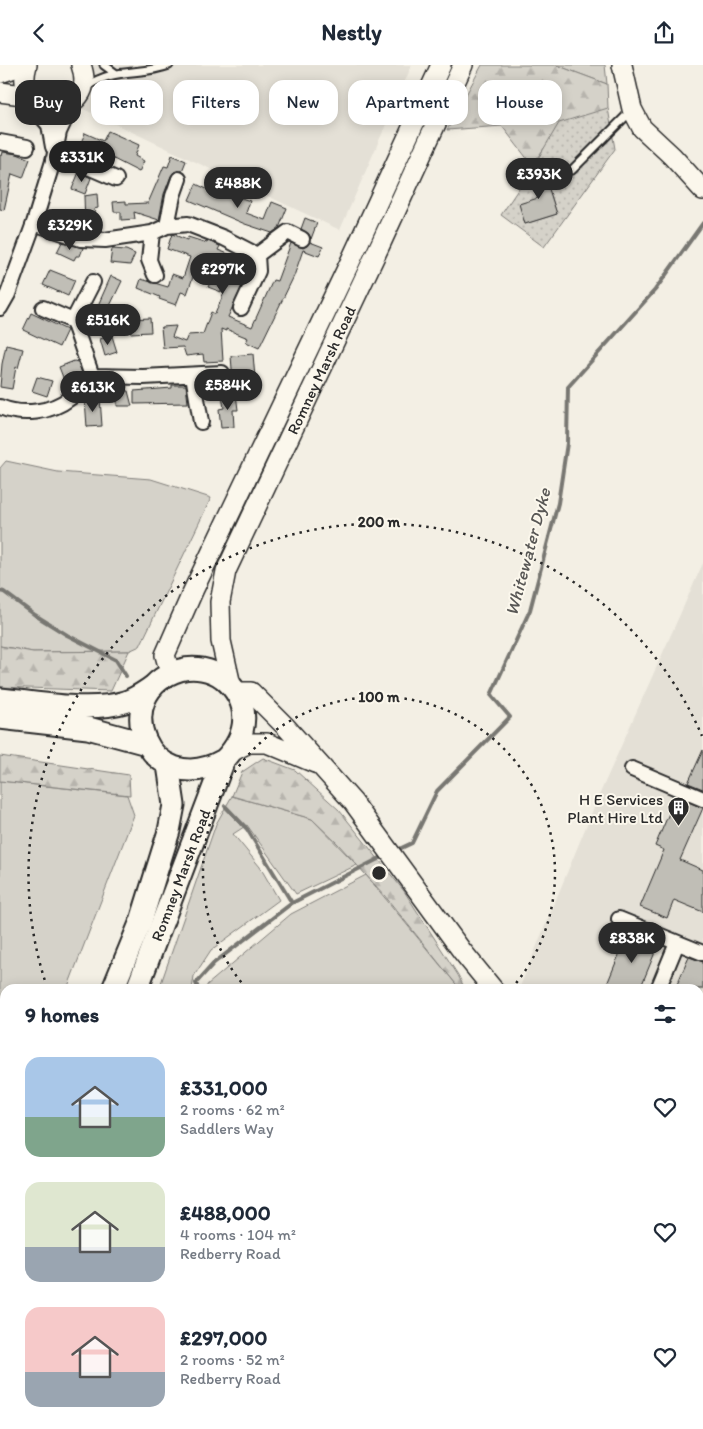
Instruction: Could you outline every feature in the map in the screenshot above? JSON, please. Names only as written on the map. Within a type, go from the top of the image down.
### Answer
[{"type":"main road","points":[[0,699],[87,707],[124,703],[134,699],[170,673],[186,668],[202,669],[218,675],[233,688],[239,697],[244,725],[240,739],[228,756],[211,767],[196,771],[182,770],[168,765],[156,756],[147,744],[142,730],[141,715],[144,700],[152,687]]},
{"type":"main road","points":[[0,718],[88,728],[147,744]]},
{"type":"main road","name":"Romney Marsh Road","points":[[139,984],[228,756]]},
{"type":"main road","name":"Romney Marsh Road","points":[[115,984],[141,921],[169,831],[174,805],[168,765]]},
{"type":"street","points":[[0,73],[25,65],[24,80]]},
{"type":"street","points":[[81,65],[84,73],[81,87]]},
{"type":"street","name":"Romney Marsh Road","points":[[170,673],[166,655],[193,591],[441,65]]},
{"type":"street","name":"Romney Marsh Road","points":[[233,688],[221,641],[220,602],[226,571],[463,65]]},
{"type":"street","points":[[622,65],[632,109],[642,128],[672,156],[703,190]]},
{"type":"street","points":[[0,92],[15,96]]},
{"type":"street","points":[[48,125],[53,159]]},
{"type":"street","points":[[0,308],[4,292],[34,223],[62,125]]},
{"type":"street","points":[[0,142],[26,147]]},
{"type":"street","points":[[53,159],[79,163],[116,179]]},
{"type":"street","points":[[167,226],[173,196],[179,179]]},
{"type":"street","points":[[34,223],[81,239],[106,240],[152,233],[167,226],[188,224],[224,238],[257,255]]},
{"type":"street","points":[[257,255],[288,232],[302,239]]},
{"type":"street","points":[[152,233],[149,260],[155,275]]},
{"type":"street","points":[[241,307],[258,271],[257,255]]},
{"type":"street","points":[[92,282],[73,321],[92,376]]},
{"type":"street","points":[[43,308],[73,321]]},
{"type":"street","points":[[0,407],[25,413],[49,408],[70,399],[92,376],[143,377],[222,373]]},
{"type":"street","points":[[193,375],[201,422]]},
{"type":"street","points":[[233,688],[251,692],[286,727],[354,802],[462,951],[489,984]]},
{"type":"street","points":[[228,756],[249,743],[267,743],[321,766]]},
{"type":"street","points":[[632,769],[703,799]]},
{"type":"street","points":[[619,919],[703,953]]},
{"type":"street","points":[[660,984],[677,943]]},
{"type":"lane","points":[[104,65],[115,73]]},
{"type":"lane","points":[[81,92],[92,82],[115,73],[150,71],[161,66],[170,65]]},
{"type":"lane","points":[[572,170],[632,109]]},
{"type":"shaded area","points":[[83,65],[412,65],[405,80],[348,80],[348,125],[386,125],[340,230],[117,125],[163,125],[163,80],[91,80],[91,113],[81,108]]},
{"type":"shaded area","points":[[703,563],[703,984],[521,984],[597,800]]},
{"type":"green space","points":[[482,65],[556,65],[607,84],[608,108],[592,135],[545,147],[532,165],[502,126],[447,130],[450,125],[468,125],[468,91]]},
{"type":"green space","points":[[556,65],[605,65],[607,84]]},
{"type":"green space","points":[[608,108],[615,149],[544,247],[501,215],[558,125]],"holes":[[[549,170],[552,181],[547,183],[557,214],[525,224],[538,198],[531,175]]]},
{"type":"green space","points":[[6,461],[58,472],[151,479],[211,498],[140,646],[129,651],[33,652],[0,646],[0,468]]},
{"type":"green space","points":[[0,646],[33,652],[129,651],[111,691],[0,687]]},
{"type":"green space","points":[[0,756],[129,775],[130,795],[0,781]]},
{"type":"green space","points":[[263,758],[295,770],[339,810],[404,891],[462,984],[456,984],[384,895],[338,844],[312,819],[232,796],[242,772]]},
{"type":"green space","points":[[0,781],[127,795],[134,815],[69,984],[0,984]]},
{"type":"green space","points":[[232,796],[312,819],[357,865],[296,894],[247,825],[233,834],[260,867],[279,900],[211,950],[194,976],[193,984],[161,984],[216,824]]},
{"type":"green space","points":[[366,875],[456,984],[208,984],[291,914]]},
{"type":"building","points":[[108,131],[139,145],[135,156],[144,161],[139,172],[98,151],[97,153],[80,145],[85,133],[103,141]]},
{"type":"building","points":[[3,152],[17,154],[30,159],[23,178],[12,174],[4,210],[0,209],[0,155],[2,156]]},
{"type":"building","points":[[172,155],[186,161],[182,171],[174,172],[171,176],[164,194],[159,220],[134,212],[135,219],[121,220],[121,212],[114,212],[113,202],[126,201],[126,204],[148,203],[164,166],[168,167]]},
{"type":"building","points":[[549,170],[552,181],[547,183],[557,214],[525,224],[519,204],[538,198],[531,175]]},
{"type":"building","points":[[79,172],[91,178],[85,194],[72,189]]},
{"type":"building","points":[[196,184],[224,197],[225,192],[250,201],[246,213],[265,220],[272,202],[287,208],[279,228],[272,233],[245,224],[189,200]]},
{"type":"building","points":[[97,194],[98,208],[94,209],[95,219],[93,224],[85,225],[84,196]]},
{"type":"building","points":[[305,218],[317,223],[311,239],[309,234],[301,229]]},
{"type":"building","points":[[172,234],[187,240],[188,237],[207,243],[208,241],[220,246],[218,250],[249,262],[245,274],[247,275],[228,317],[252,327],[273,280],[277,281],[291,243],[303,248],[310,242],[323,247],[319,256],[303,250],[294,276],[259,348],[246,342],[248,338],[226,329],[226,331],[221,329],[223,361],[204,362],[203,354],[186,356],[183,347],[163,348],[161,327],[176,326],[172,337],[185,342],[188,335],[203,334],[211,312],[215,314],[224,293],[208,287],[217,268],[199,260],[187,294],[181,292],[176,305],[138,288],[141,279],[168,287],[172,274],[183,278],[190,257],[167,249]]},
{"type":"building","points":[[62,242],[83,248],[80,256],[76,256],[74,260],[57,252]]},
{"type":"building","points":[[112,249],[126,250],[135,254],[130,265],[110,263]]},
{"type":"building","points":[[50,270],[75,280],[68,296],[43,285]]},
{"type":"building","points":[[111,276],[122,281],[105,316],[109,318],[102,334],[88,328]]},
{"type":"building","points":[[31,313],[67,330],[59,347],[23,330]]},
{"type":"building","points":[[150,318],[151,332],[130,333],[130,319]]},
{"type":"building","points":[[112,336],[117,352],[105,356],[100,339]]},
{"type":"building","points":[[6,345],[23,349],[18,368],[16,367],[12,389],[0,387]]},
{"type":"building","points":[[253,354],[255,378],[251,378],[251,382],[243,383],[244,390],[230,391],[229,381],[233,381],[231,356]]},
{"type":"building","points":[[74,361],[78,362],[82,373],[64,380],[59,367]]},
{"type":"building","points":[[37,377],[52,381],[47,396],[32,391]]},
{"type":"building","points":[[172,385],[186,385],[188,403],[134,404],[134,391],[172,388]]},
{"type":"building","points":[[117,390],[128,391],[132,406],[117,406]]},
{"type":"building","points":[[236,394],[238,410],[233,410],[234,427],[221,428],[219,409],[224,408],[222,396]]},
{"type":"building","points":[[100,398],[102,426],[87,427],[85,399]]},
{"type":"building","points":[[703,750],[703,789],[688,783]]},
{"type":"building","points":[[676,797],[703,808],[680,860],[703,870],[703,912],[674,900],[667,918],[640,907],[664,850],[655,846]]},
{"type":"building","points":[[628,933],[658,945],[642,984],[607,984]]},
{"type":"building","points":[[689,957],[703,962],[703,984],[677,984]]},
{"type":"waterway","name":"Whitewater Dyke","points":[[395,851],[412,843],[437,791],[510,717],[491,695],[530,610],[558,503],[567,443],[568,387],[655,290],[703,223]]},
{"type":"waterway","points":[[0,591],[67,635],[116,660],[126,676]]},
{"type":"waterway","points":[[225,806],[247,829],[292,903]]},
{"type":"waterway","points":[[196,984],[214,963],[292,903],[386,855]]},
{"type":"place","name":"H E Services Plant Hire Ltd","points":[[679,827]]}]
